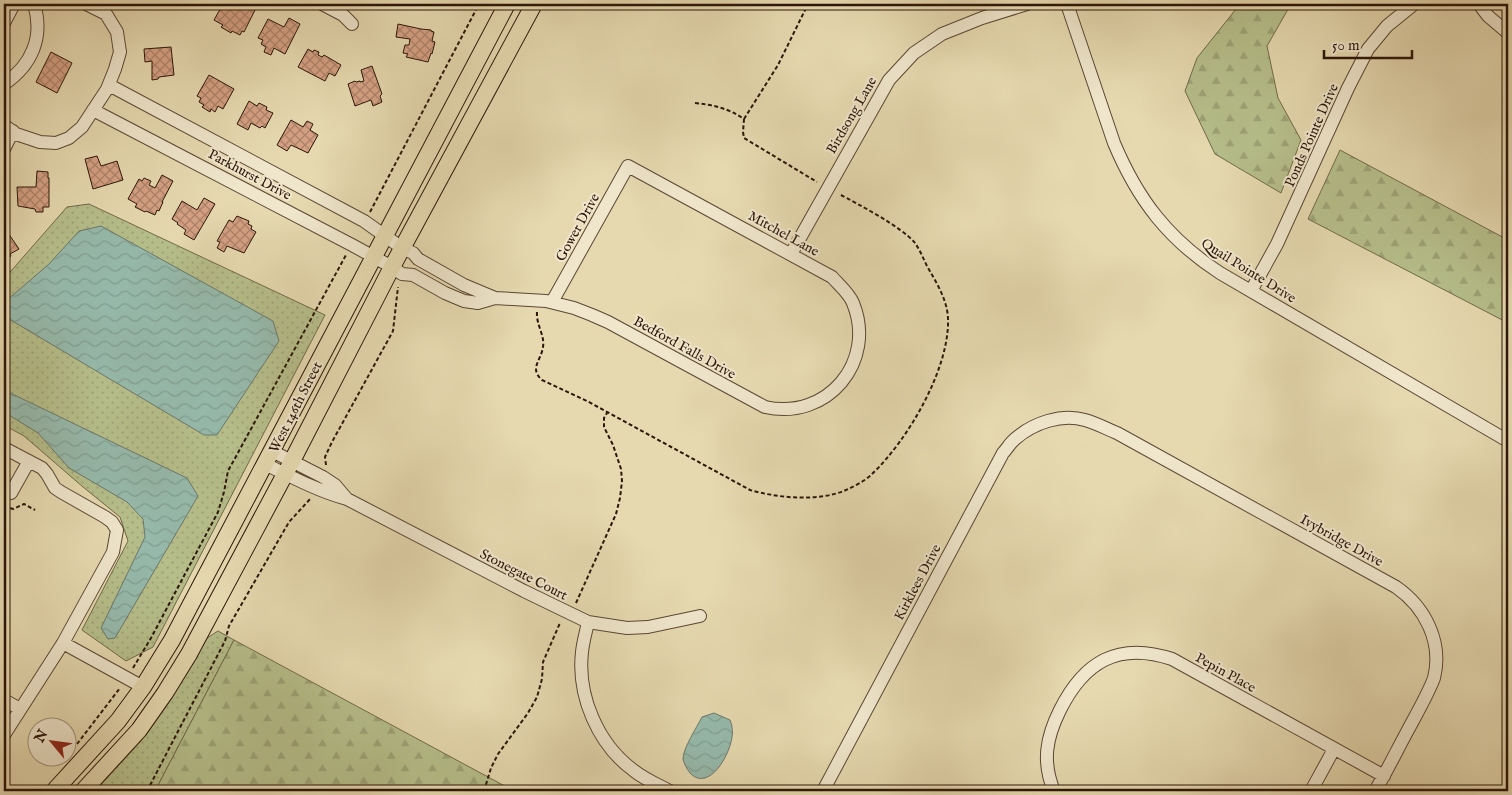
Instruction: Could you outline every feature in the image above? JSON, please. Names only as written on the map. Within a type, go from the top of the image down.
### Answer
[{"type":"main road","name":"West 146th Street","points":[[54,791],[118,721],[143,687],[172,640],[507,4]]},
{"type":"main road","name":"West 146th Street","points":[[83,791],[139,730],[170,686],[189,654],[289,467],[402,248],[534,4]]},
{"type":"street","points":[[4,23],[14,4]]},
{"type":"street","points":[[4,84],[14,77],[28,60],[37,40],[37,14],[34,4]]},
{"type":"street","points":[[4,149],[8,128],[40,142],[56,143],[70,138],[82,127],[109,84],[120,52],[117,32],[106,14],[86,4]]},
{"type":"street","points":[[322,4],[343,15],[352,24]]},
{"type":"street","name":"Birdsong Lane","points":[[791,254],[888,80],[914,53],[942,34],[957,27],[1027,4]]},
{"type":"street","name":"Quail Pointe Drive","points":[[1067,4],[1114,143],[1134,187],[1170,233],[1188,250],[1220,273],[1508,441]]},
{"type":"street","name":"Ponds Pointe Drive","points":[[1250,290],[1277,244],[1348,88],[1368,49],[1387,26],[1414,4]]},
{"type":"street","points":[[1479,4],[1488,16],[1508,33]]},
{"type":"street","name":"Parkhurst Drive","points":[[109,84],[364,221],[402,248]]},
{"type":"street","name":"Parkhurst Drive","points":[[93,110],[392,267]]},
{"type":"street","name":"Mitchel Lane","points":[[628,166],[832,277],[853,301],[857,314],[859,331],[857,352],[850,372]]},
{"type":"street","name":"Gower Drive","points":[[552,302],[628,166]]},
{"type":"street","name":"Bedford Falls Drive","points":[[402,248],[464,286],[495,298],[552,302],[574,308],[608,322],[765,407],[786,410],[810,404],[831,393],[842,384],[850,372]]},
{"type":"street","name":"Bedford Falls Drive","points":[[392,267],[402,274],[413,274],[464,301],[478,303],[495,298]]},
{"type":"street","name":"Ivybridge Drive","points":[[1066,418],[1085,420],[1117,434],[1396,587],[1415,603],[1432,630],[1436,649],[1436,664],[1433,678],[1376,791]]},
{"type":"street","name":"Kirklees Drive","points":[[823,791],[1003,454],[1014,440],[1026,430],[1049,421],[1066,418]]},
{"type":"street","points":[[4,448],[42,468],[55,488],[105,517],[112,522],[116,530],[113,552],[63,643],[4,735]]},
{"type":"street","name":"Stonegate Court","points":[[269,458],[289,467],[330,494],[347,499],[588,622],[627,628],[648,627],[700,616]]},
{"type":"street","points":[[4,488],[11,493],[28,461]]},
{"type":"street","points":[[588,622],[582,652],[583,681],[586,698],[599,730],[622,760],[634,771],[670,791]]},
{"type":"street","points":[[63,643],[143,687]]},
{"type":"street","name":"Pepin Place","points":[[1054,791],[1048,770],[1047,746],[1050,733],[1071,690],[1082,676],[1100,662],[1117,655],[1141,652],[1157,654],[1172,659],[1384,776]]},
{"type":"street","points":[[4,700],[20,710]]},
{"type":"street","points":[[1311,791],[1334,749]]},
{"type":"path","points":[[367,216],[479,4]]},
{"type":"path","points":[[808,4],[778,65],[744,119],[744,138],[892,225]]},
{"type":"path","points":[[694,102],[719,106],[734,112],[744,119]]},
{"type":"path","points":[[138,661],[218,512],[228,471],[349,250]]},
{"type":"path","points":[[326,468],[325,457],[332,442],[393,331],[399,286]]},
{"type":"path","points":[[484,791],[491,768],[498,754],[528,713],[537,697],[542,679],[543,662],[616,514],[622,481],[620,464],[604,427],[604,418],[607,412]]},
{"type":"path","points":[[147,791],[225,641],[229,626],[289,522],[314,495]]},
{"type":"path","points":[[4,506],[13,509],[24,504],[35,510]]},
{"type":"path","points":[[78,741],[111,700]]},
{"type":"green space","points":[[1240,4],[1291,4],[1267,46],[1278,98],[1301,140],[1281,193],[1215,154],[1185,91],[1197,58]]},
{"type":"green space","points":[[1340,150],[1508,240],[1508,323],[1308,219]]},
{"type":"green space","points":[[89,204],[325,315],[153,647],[126,661],[82,630],[128,541],[120,517],[24,436],[4,425],[4,279],[67,207]]},
{"type":"green space","points":[[218,631],[234,640],[155,791],[95,791],[141,741],[207,638]]},
{"type":"green space","points":[[234,640],[514,791],[155,791]]},
{"type":"water","points":[[101,226],[273,321],[279,341],[217,435],[204,435],[9,319],[6,301],[49,264],[79,231]]},
{"type":"water","points":[[4,390],[187,478],[198,496],[115,638],[108,639],[101,628],[145,537],[143,519],[127,502],[69,468],[38,433],[4,412]]},
{"type":"water","points":[[714,713],[730,720],[732,736],[730,745],[726,756],[714,773],[706,778],[698,778],[690,773],[684,763],[684,754],[702,717]]},
{"type":"building","points":[[223,4],[236,4],[235,6],[240,8],[243,4],[258,4],[244,32],[242,31],[240,35],[232,31],[231,33],[214,20]]},
{"type":"building","points":[[289,18],[300,24],[285,54],[274,48],[271,55],[264,52],[266,47],[261,44],[263,40],[258,38],[268,19],[284,27]]},
{"type":"building","points":[[398,24],[434,32],[432,41],[435,42],[428,62],[406,57],[408,54],[403,53],[405,45],[409,45],[410,39],[396,37]]},
{"type":"building","points":[[171,47],[174,75],[152,80],[152,61],[145,62],[144,49]]},
{"type":"building","points":[[308,49],[313,52],[314,50],[319,52],[318,55],[322,57],[324,55],[341,65],[335,76],[329,73],[325,81],[298,67]]},
{"type":"building","points":[[51,52],[72,63],[57,93],[36,82]]},
{"type":"building","points":[[372,66],[382,94],[380,96],[382,102],[373,106],[371,100],[355,106],[348,84],[355,81],[364,81],[361,70]]},
{"type":"building","points":[[209,75],[234,89],[223,109],[218,106],[215,112],[211,109],[210,112],[202,107],[204,105],[199,102],[201,98],[197,96]]},
{"type":"building","points":[[249,101],[257,106],[259,103],[267,107],[266,110],[273,113],[265,128],[262,126],[260,128],[251,123],[248,130],[237,124]]},
{"type":"building","points":[[291,120],[303,127],[307,121],[313,124],[310,130],[318,135],[308,153],[291,145],[287,151],[277,145]]},
{"type":"building","points":[[97,156],[101,166],[117,161],[123,180],[93,189],[85,159]]},
{"type":"building","points":[[37,171],[48,172],[49,178],[49,207],[43,207],[43,212],[36,212],[35,209],[18,206],[17,187],[36,187]]},
{"type":"building","points":[[162,175],[173,181],[159,211],[157,210],[155,215],[135,207],[137,204],[128,199],[139,179],[142,181],[144,178],[151,181],[149,185],[155,188]]},
{"type":"building","points":[[204,198],[215,204],[194,240],[184,234],[186,230],[172,219],[182,201],[197,210]]},
{"type":"building","points":[[237,216],[249,221],[248,224],[252,226],[251,229],[256,232],[244,253],[227,246],[224,252],[217,248],[220,242],[217,241],[229,220],[233,222]]},
{"type":"building","points":[[4,227],[19,249],[10,254],[11,256],[4,261]]}]
